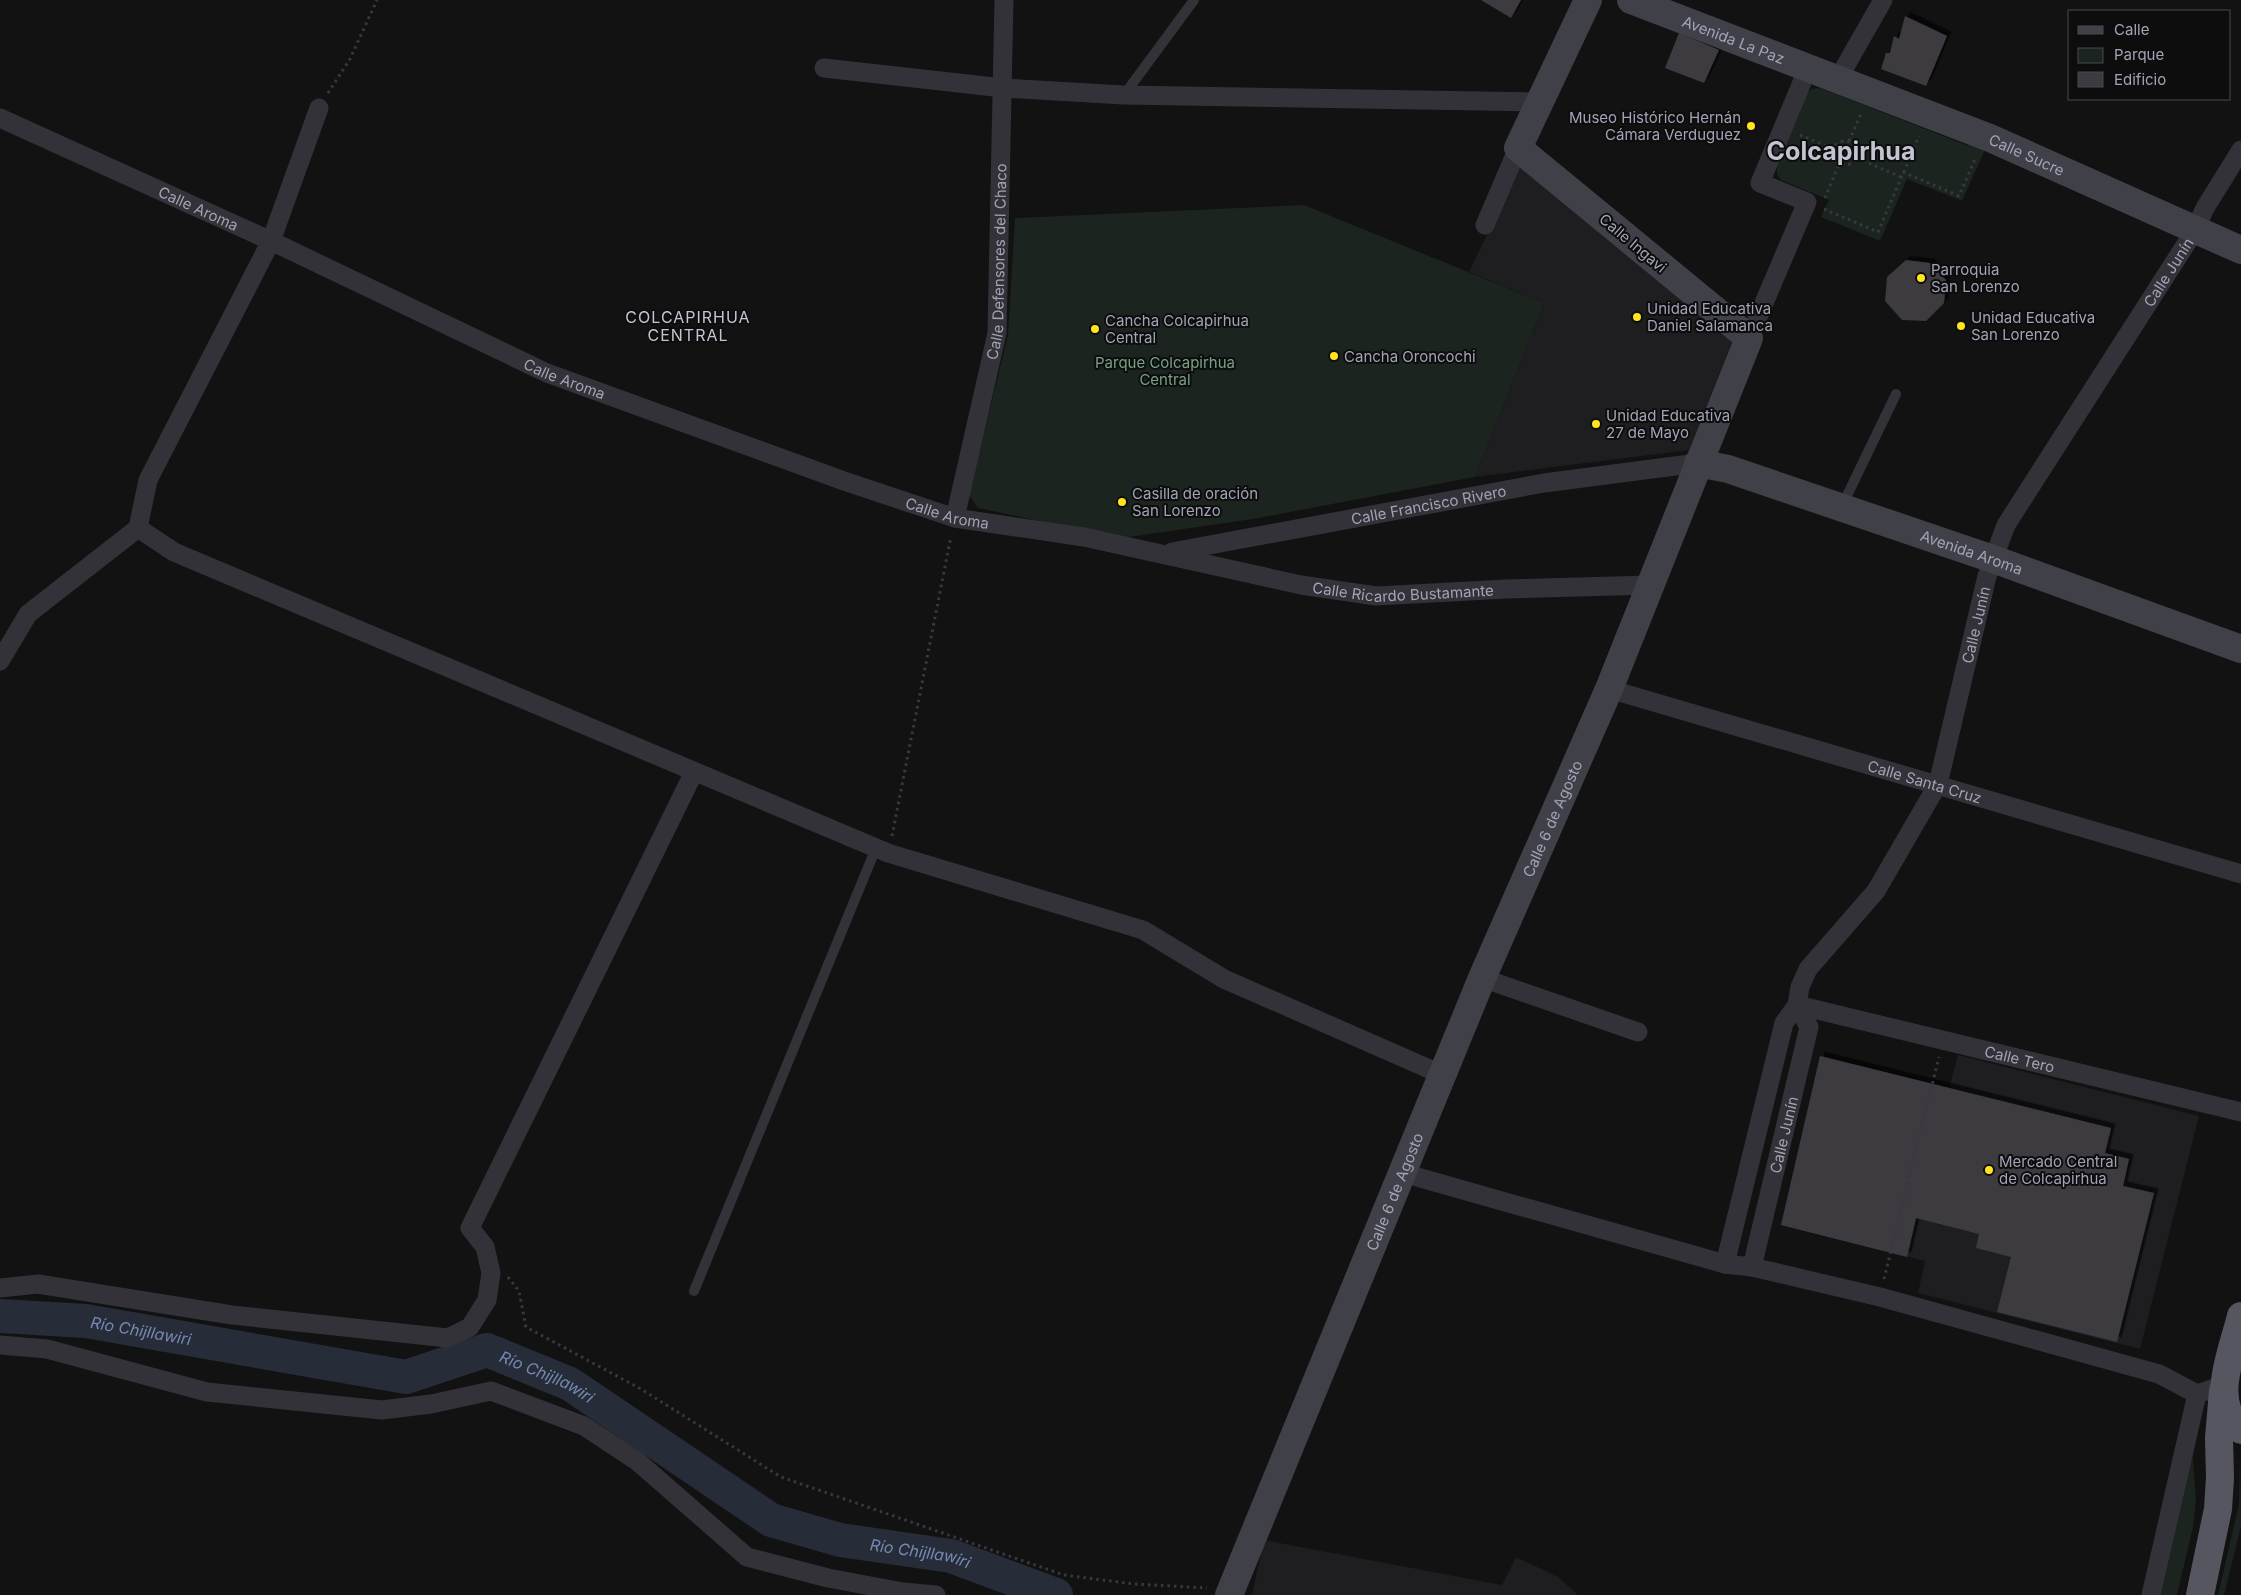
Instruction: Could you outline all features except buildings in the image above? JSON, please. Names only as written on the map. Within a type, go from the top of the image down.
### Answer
[{"type":"highway","points":[[2200,1595],[2218,1509],[2220,1478],[2219,1438],[2224,1388],[2241,1316]]},
{"type":"highway","points":[[2224,1388],[2228,1412],[2236,1426],[2241,1430]]},
{"type":"main road","points":[[1518,148],[1588,0]]},
{"type":"main road","name":"Avenida La Paz","points":[[1631,0],[1808,68]]},
{"type":"main road","name":"Calle Sucre","points":[[1808,68],[1990,138],[2241,250]]},
{"type":"main road","name":"Calle Ingavi","points":[[1518,148],[1749,338]]},
{"type":"main road","name":"Calle 6 de Agosto","points":[[1234,1592],[1482,978],[1609,689],[1749,338]]},
{"type":"main road","name":"Avenida Aroma","points":[[1698,463],[1728,469],[1993,559],[2241,649]]},
{"type":"street","name":"Calle Defensores del Chaco","points":[[955,518],[997,333],[1004,0]]},
{"type":"street","points":[[1838,79],[1883,0]]},
{"type":"street","points":[[824,68],[1002,88],[1124,95],[1540,102]]},
{"type":"street","name":"Calle 6 de Agosto","points":[[1749,338],[1807,202],[1760,183],[1808,68]]},
{"type":"street","points":[[0,661],[28,614],[138,528],[148,480],[271,241],[319,108]]},
{"type":"street","name":"Calle Aroma","points":[[0,118],[271,241],[547,373],[844,481],[955,518],[1084,537],[1161,554]]},
{"type":"street","points":[[1485,225],[1518,148]]},
{"type":"street","name":"Calle Junín","points":[[1725,1264],[1784,1023],[1797,1004],[1800,987],[1808,969],[1876,891],[1938,784],[1987,576],[2006,525],[2195,230],[2205,208],[2241,150]]},
{"type":"street","name":"Calle Francisco Rivero","points":[[1161,554],[1544,483],[1698,463]]},
{"type":"street","points":[[138,528],[174,552],[882,851],[1143,930],[1224,980],[1443,1075]]},
{"type":"street","name":"Calle Ricardo Bustamante","points":[[1161,554],[1301,585],[1376,596],[1506,589],[1650,585]]},
{"type":"street","name":"Calle Santa Cruz","points":[[1609,689],[2241,874]]},
{"type":"street","points":[[0,1288],[38,1284],[232,1315],[448,1338],[470,1327],[487,1300],[491,1273],[485,1247],[470,1228],[694,772]]},
{"type":"street","points":[[1482,978],[1638,1032]]},
{"type":"street","name":"Calle Junín","points":[[1752,1267],[1809,1027],[1797,1004]]},
{"type":"street","name":"Calle Tero","points":[[1797,1004],[2241,1112]]},
{"type":"street","points":[[1403,1173],[1725,1264],[1752,1267],[1880,1297],[2159,1374],[2197,1394],[2224,1388]]},
{"type":"street","points":[[0,1345],[47,1349],[207,1392],[382,1410],[431,1404],[491,1391],[584,1426],[637,1461],[747,1557],[828,1578],[903,1592],[936,1595]]},
{"type":"street","points":[[2151,1595],[2197,1394]]},
{"type":"lane","points":[[1124,95],[1194,0]]},
{"type":"lane","points":[[1841,507],[1896,394]]},
{"type":"lane","points":[[694,1291],[882,851]]},
{"type":"path","points":[[319,108],[350,59],[377,0]]},
{"type":"path","points":[[1849,141],[1862,112]]},
{"type":"path","points":[[1824,209],[1878,232],[1929,113]]},
{"type":"path","points":[[1799,134],[1834,149]]},
{"type":"path","points":[[1849,141],[1857,148],[1856,158],[1849,165],[1839,164],[1834,157],[1834,149],[1839,142],[1849,141]]},
{"type":"path","points":[[1903,172],[1959,196],[1979,150]]},
{"type":"path","points":[[1856,158],[1901,177]]},
{"type":"path","points":[[1827,192],[1839,164]]},
{"type":"path","points":[[882,851],[955,518]]},
{"type":"path","points":[[1880,1297],[1943,1040]]},
{"type":"path","points":[[508,1276],[519,1291],[526,1327],[641,1389],[781,1477],[1064,1575],[1134,1584],[1234,1592]]},
{"type":"shaded area","points":[[1520,165],[1733,339],[1689,450],[1475,477],[1544,303],[1469,272]]},
{"type":"shaded area","name":"Mercado Central de Colcapirhua","points":[[1958,1055],[2199,1116],[2140,1349],[1918,1293],[1925,1261],[1781,1225],[1820,1056],[1949,1089]]},
{"type":"shaded area","points":[[1264,1540],[1502,1585],[1516,1557],[1558,1577],[1578,1595],[1252,1595]]},
{"type":"green space","points":[[1820,88],[1966,145],[1988,143],[1962,201],[1907,179],[1880,241],[1821,217],[1829,200],[1781,180],[1777,174],[1777,166],[1806,94],[1812,89]]},
{"type":"green space","name":"Parque Colcapirhua Central","points":[[1304,205],[1544,303],[1475,477],[1253,519],[1122,538],[978,508],[969,495],[1008,335],[1015,218]]},
{"type":"green space","points":[[2192,1447],[2196,1499],[2193,1527],[2177,1595],[2161,1595]]},
{"type":"green space","points":[[2240,1457],[2241,1526],[2224,1595],[2218,1595],[2239,1504]]},
{"type":"waterway","name":"Río Chijllawiri","points":[[0,1316],[86,1321],[406,1377],[487,1350],[570,1384],[771,1520],[840,1540],[951,1556],[1056,1595]]},
{"type":"place","name":"Museo Histórico Hernán Cámara Verduguez","points":[[1751,126]]},
{"type":"place","name":"Parroquia San Lorenzo","points":[[1921,278]]},
{"type":"place","name":"Unidad Educativa Daniel Salamanca","points":[[1637,317]]},
{"type":"place","name":"Unidad Educativa San Lorenzo","points":[[1961,326]]},
{"type":"place","name":"Cancha Colcapirhua Central","points":[[1095,329]]},
{"type":"place","name":"Cancha Oroncochi","points":[[1334,356]]},
{"type":"place","name":"Unidad Educativa 27 de Mayo","points":[[1596,424]]},
{"type":"place","name":"Casilla de oración San Lorenzo","points":[[1122,502]]},
{"type":"place","name":"Mercado Central de Colcapirhua","points":[[1989,1170]]},
{"type":"district","name":"Colcapirhua","points":[[1841,151]]},
{"type":"district","name":"COLCAPIRHUA CENTRAL","points":[[688,326]]}]
